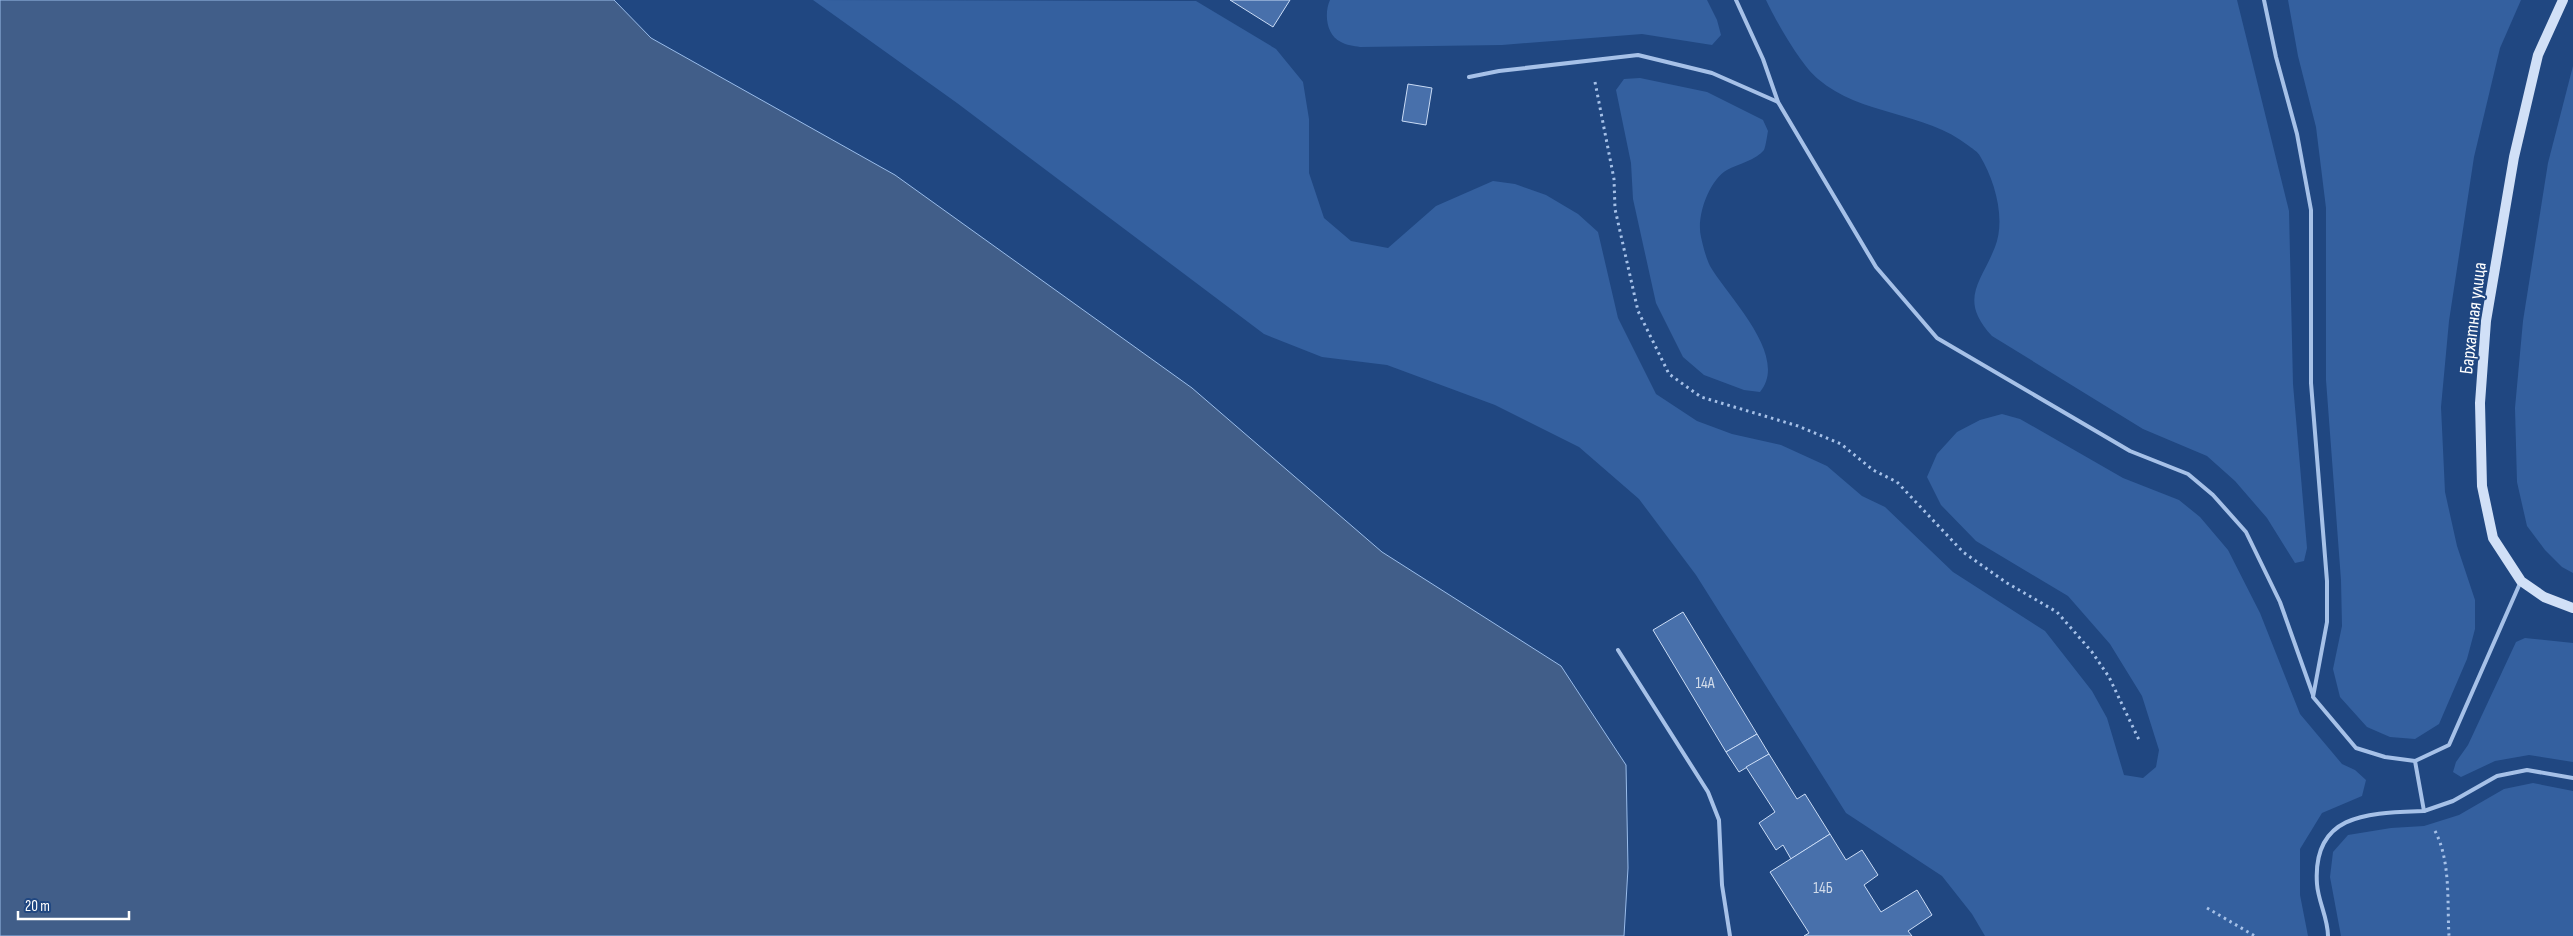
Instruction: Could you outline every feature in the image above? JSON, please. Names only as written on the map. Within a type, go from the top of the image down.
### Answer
[{"type":"main road","name":"Бархатная улица","points":[[2563,0],[2538,55],[2514,157],[2486,321],[2480,403],[2482,486],[2493,538],[2520,582],[2544,597],[2573,608]]},
{"type":"lane","points":[[1736,0],[1764,59],[1778,102],[1876,267],[1937,338],[2130,451],[2188,474],[2213,495],[2246,532],[2280,602],[2314,697],[2356,748],[2385,757],[2415,762],[2448,744],[2520,582]]},
{"type":"lane","points":[[2264,0],[2276,58],[2297,134],[2311,210],[2311,384],[2327,581],[2326,622],[2314,697]]},
{"type":"lane","points":[[1469,77],[1499,71],[1591,62],[1638,55],[1712,73],[1778,102]]},
{"type":"lane","points":[[1618,650],[1708,792],[1719,820],[1722,886],[1730,936]]},
{"type":"lane","points":[[2415,762],[2424,811]]},
{"type":"lane","points":[[2328,936],[2317,884],[2318,851],[2336,826],[2366,815],[2424,811],[2453,801],[2497,776],[2527,770],[2573,778]]},
{"type":"path","points":[[1591,62],[1614,179],[1615,209],[1638,311],[1669,374],[1701,397],[1798,426],[1841,444],[1873,470],[1898,482],[1963,552],[2007,583],[2057,612],[2092,652],[2109,677],[2126,709],[2140,742]]},
{"type":"path","points":[[2424,811],[2438,836],[2443,853],[2449,936]]},
{"type":"path","points":[[2207,908],[2254,936]]},
{"type":"shaded area","points":[[0,0],[614,0],[651,38],[895,175],[1192,388],[1382,552],[1561,666],[1626,765],[1628,868],[1624,936],[0,936]]},
{"type":"shaded area","points":[[813,0],[1196,1],[1276,49],[1303,82],[1309,119],[1309,173],[1324,218],[1351,241],[1388,248],[1436,206],[1493,181],[1515,184],[1546,195],[1578,214],[1598,232],[1618,318],[1656,394],[1697,421],[1732,434],[1781,445],[1827,466],[1862,496],[1885,507],[1953,572],[2045,631],[2092,691],[2107,718],[2124,775],[2143,778],[2156,767],[2159,750],[2142,696],[2110,644],[2068,596],[1976,541],[1941,505],[1927,477],[1937,454],[1957,432],[1980,420],[2002,414],[2020,419],[2123,478],[2179,500],[2200,517],[2228,550],[2260,613],[2300,714],[2342,764],[2355,770],[2366,780],[2362,796],[2322,813],[2300,849],[2300,895],[2308,936],[1985,936],[1972,914],[1942,876],[1846,813],[1696,575],[1639,499],[1579,447],[1495,405],[1387,365],[1322,357],[1264,334],[957,103]]},
{"type":"shaded area","points":[[1330,0],[1707,0],[1717,20],[1721,35],[1712,45],[1642,34],[1502,45],[1360,47],[1343,43],[1332,34],[1327,17]]},
{"type":"shaded area","points":[[1766,0],[2237,0],[2289,211],[2293,384],[2307,548],[2304,561],[2295,563],[2267,518],[2235,481],[2207,456],[2143,429],[1992,336],[1976,312],[1974,301],[1979,281],[1995,247],[1998,236],[1999,212],[1994,188],[1979,155],[1952,135],[1933,126],[1854,100],[1835,91],[1818,79],[1796,53]]},
{"type":"shaded area","points":[[2288,0],[2521,0],[2500,48],[2474,157],[2449,321],[2441,407],[2445,492],[2457,546],[2475,600],[2475,629],[2467,659],[2439,724],[2415,739],[2390,737],[2367,727],[2340,697],[2333,669],[2342,626],[2341,580],[2326,380],[2326,208],[2316,127],[2298,56]]},
{"type":"shaded area","points":[[2573,66],[2573,573],[2562,567],[2545,550],[2527,526],[2517,482],[2515,408],[2523,321],[2548,163]]},
{"type":"shaded area","points":[[1640,78],[1707,92],[1763,120],[1768,131],[1765,148],[1761,153],[1727,170],[1715,182],[1705,200],[1700,220],[1701,237],[1710,266],[1753,327],[1762,344],[1767,361],[1767,377],[1760,392],[1744,390],[1704,375],[1683,357],[1656,303],[1633,199],[1631,163],[1616,90],[1624,79]]},
{"type":"shaded area","points":[[2525,638],[2573,643],[2573,762],[2529,755],[2495,761],[2461,777],[2453,772],[2456,762],[2468,745],[2516,642]]},
{"type":"shaded area","points":[[2533,783],[2573,791],[2573,936],[2341,936],[2330,877],[2333,852],[2348,835],[2391,828],[2424,826],[2459,815],[2504,789]]},
{"type":"building","points":[[1230,0],[1290,0],[1273,27]]},
{"type":"building","points":[[1408,84],[1432,88],[1426,125],[1402,121]]},
{"type":"building","points":[[1683,612],[1757,734],[1726,752],[1653,630]]},
{"type":"building","points":[[1757,734],[1769,754],[1739,772],[1726,752]]},
{"type":"building","points":[[1769,754],[1797,799],[1805,794],[1830,834],[1791,859],[1783,845],[1776,850],[1759,823],[1775,812],[1746,767]]},
{"type":"building","points":[[1830,834],[1846,860],[1862,850],[1878,875],[1864,885],[1881,912],[1917,890],[1932,915],[1908,931],[1912,936],[1804,936],[1809,933],[1770,872]]}]
